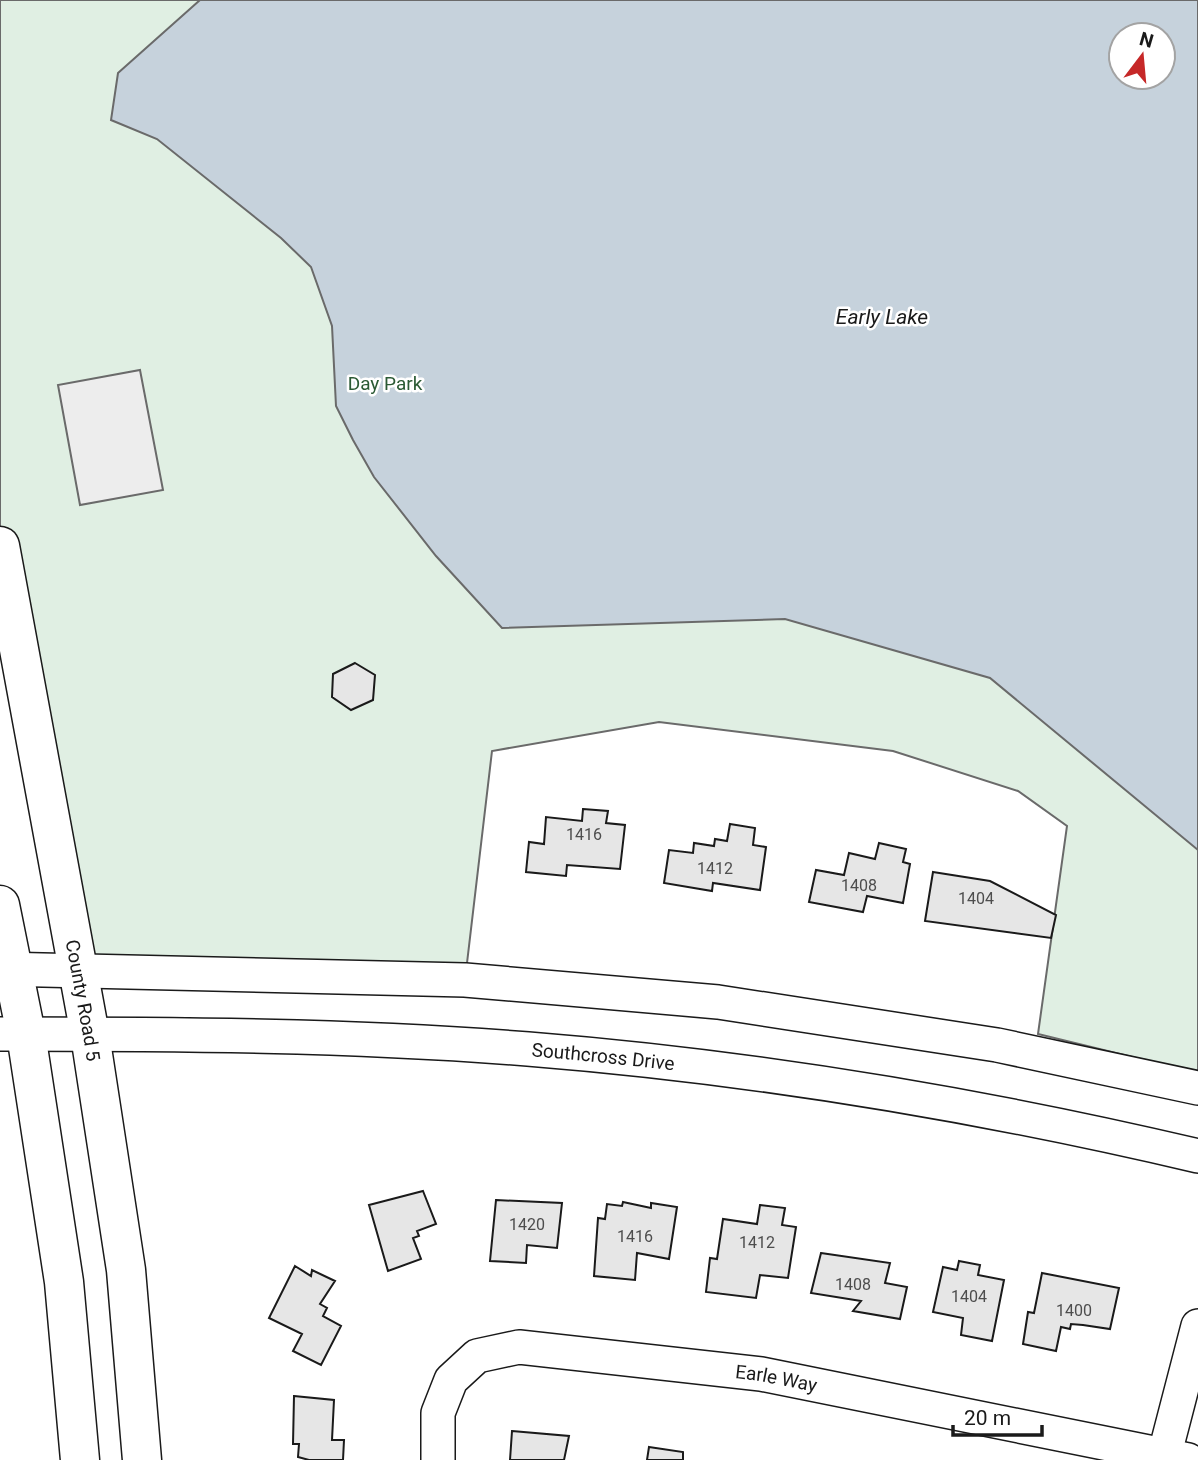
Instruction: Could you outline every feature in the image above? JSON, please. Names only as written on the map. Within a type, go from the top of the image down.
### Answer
[{"type":"main road","name":"County Road 5","points":[[0,545],[90,1035],[126,1270],[142,1460]]},
{"type":"main road","points":[[0,905],[13,1034],[64,1282],[80,1460]]},
{"type":"street","points":[[6,969],[465,980],[718,1002],[997,1045],[1198,1087]]},
{"type":"street","name":"Southcross Drive","points":[[13,1034],[257,1037],[527,1049],[760,1074],[1072,1126],[1198,1156]]},
{"type":"street","points":[[1176,1457],[1198,1326]]},
{"type":"street","name":"Earle Way","points":[[438,1460],[438,1413],[451,1380],[477,1356],[519,1347],[761,1374],[1176,1457]]},
{"type":"green space","name":"Day Park","points":[[0,0],[1198,0],[1198,1073],[1038,1034],[1067,826],[1018,791],[893,751],[659,722],[492,751],[465,980],[76,970],[0,546]]},
{"type":"shaded area","points":[[140,370],[163,490],[80,505],[58,385]]},
{"type":"water","name":"Early Lake","points":[[200,0],[1198,0],[1198,850],[990,678],[785,619],[502,628],[436,556],[374,477],[353,440],[336,406],[332,326],[311,267],[281,238],[157,139],[111,120],[118,73]]},
{"type":"building","points":[[355,663],[375,675],[373,700],[351,710],[332,697],[333,674]]},
{"type":"building","points":[[583,809],[608,811],[606,823],[625,825],[620,869],[567,865],[566,876],[526,872],[529,842],[544,844],[546,817],[582,821]]},
{"type":"building","points":[[730,824],[755,828],[753,845],[766,847],[760,890],[713,883],[712,891],[664,883],[669,850],[693,853],[694,843],[714,846],[715,839],[727,841]]},
{"type":"building","points":[[879,843],[906,849],[903,862],[910,864],[903,903],[867,896],[863,912],[809,902],[816,870],[844,875],[849,853],[875,859]]},
{"type":"building","points":[[933,872],[990,881],[1056,915],[1051,938],[925,921]]},
{"type":"building","points":[[423,1191],[436,1224],[417,1231],[419,1236],[413,1238],[421,1259],[388,1271],[369,1205]]},
{"type":"building","points":[[496,1200],[562,1203],[557,1248],[527,1245],[526,1263],[490,1261]]},
{"type":"building","points":[[623,1202],[651,1208],[651,1203],[677,1207],[669,1259],[637,1253],[635,1280],[594,1276],[598,1218],[605,1219],[607,1204],[622,1206]]},
{"type":"building","points":[[760,1205],[785,1208],[782,1225],[796,1227],[788,1278],[760,1275],[756,1298],[706,1292],[710,1258],[717,1259],[723,1219],[757,1224]]},
{"type":"building","points":[[821,1253],[890,1263],[885,1283],[907,1287],[900,1319],[853,1311],[861,1301],[811,1293]]},
{"type":"building","points":[[959,1261],[980,1265],[978,1275],[1004,1280],[992,1341],[961,1335],[963,1318],[933,1312],[943,1267],[957,1270]]},
{"type":"building","points":[[295,1266],[311,1276],[312,1270],[335,1281],[320,1304],[327,1308],[323,1316],[341,1326],[321,1365],[293,1351],[302,1334],[269,1318]]},
{"type":"building","points":[[1042,1273],[1119,1288],[1110,1329],[1071,1324],[1070,1329],[1061,1327],[1056,1351],[1023,1344],[1028,1312],[1034,1313]]},
{"type":"building","points":[[294,1396],[334,1400],[332,1440],[344,1440],[343,1460],[309,1460],[298,1457],[299,1444],[293,1444]]},
{"type":"building","points":[[512,1431],[569,1436],[564,1460],[510,1460]]},
{"type":"building","points":[[649,1447],[683,1452],[683,1460],[647,1460]]}]
